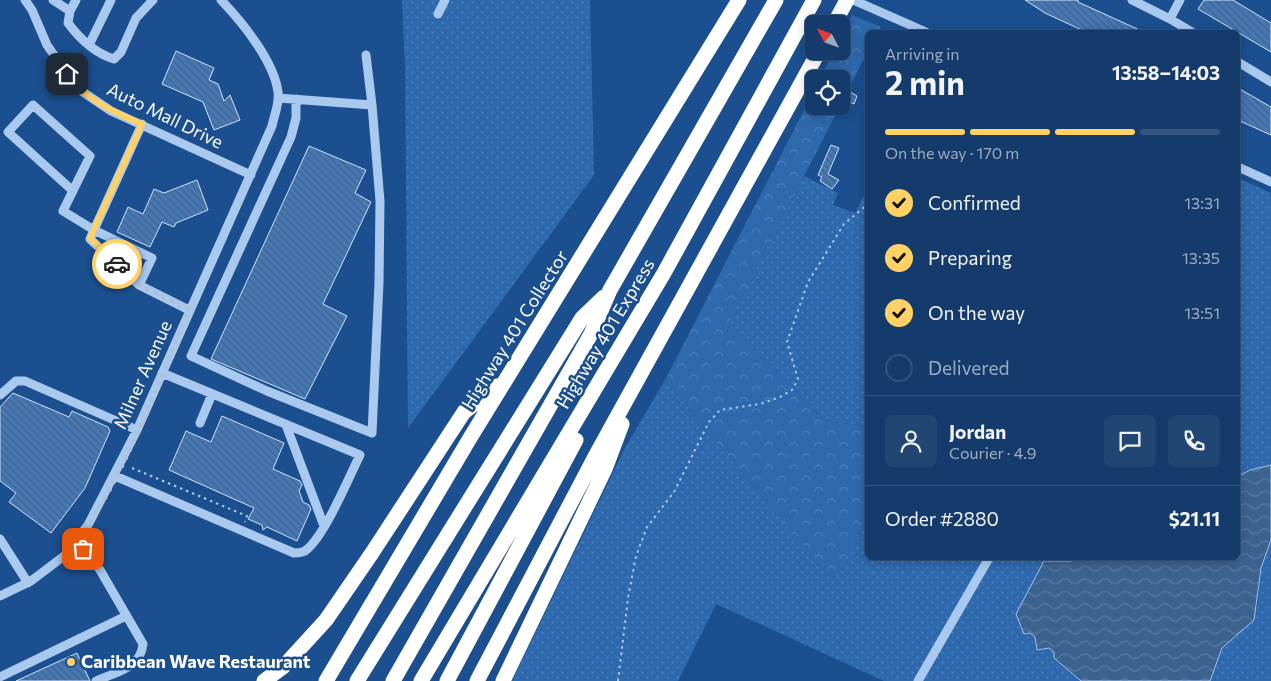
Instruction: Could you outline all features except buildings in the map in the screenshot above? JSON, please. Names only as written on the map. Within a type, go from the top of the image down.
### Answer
[{"type":"highway","name":"Highway 401 Collector","points":[[326,681],[506,379],[739,0]]},
{"type":"highway","name":"Highway 401 Express","points":[[393,681],[591,334],[610,290],[776,0]]},
{"type":"highway","name":"Highway 401 Express","points":[[421,681],[664,273],[814,0]]},
{"type":"highway","points":[[839,15],[848,0]]},
{"type":"highway","points":[[477,681],[597,453],[814,60]]},
{"type":"highway","points":[[447,681],[664,273]]},
{"type":"highway","points":[[357,681],[582,318],[610,290]]},
{"type":"highway","points":[[503,681],[605,469],[641,376]]},
{"type":"highway","points":[[264,681],[283,667],[326,620],[464,412],[506,379]]},
{"type":"street","name":"Auto Mall Drive","points":[[25,0],[32,10],[47,46],[77,88],[111,111],[251,175]]},
{"type":"street","points":[[53,0],[70,12]]},
{"type":"street","points":[[76,0],[70,12],[68,23],[89,46],[114,59],[118,56],[136,18],[153,0]]},
{"type":"street","points":[[89,46],[111,0]]},
{"type":"street","name":"Milner Avenue","points":[[0,596],[28,583],[64,556],[88,525],[115,476],[137,430],[272,126],[278,92],[268,64],[254,41],[221,0]]},
{"type":"street","points":[[438,14],[446,0]]},
{"type":"street","points":[[852,0],[921,30]]},
{"type":"street","points":[[1132,0],[1170,18],[1189,30]]},
{"type":"street","points":[[1170,18],[1180,0]]},
{"type":"street","points":[[296,99],[296,118],[291,137],[191,356],[267,391],[372,433],[379,283],[380,201],[366,55]]},
{"type":"street","points":[[1240,63],[1271,82]]},
{"type":"street","points":[[278,98],[372,105]]},
{"type":"street","points":[[73,191],[8,132],[33,105],[90,156],[73,191],[63,211],[94,230],[152,258],[140,285]]},
{"type":"street","points":[[142,124],[90,238],[140,285],[189,310]]},
{"type":"street","points":[[1240,168],[1271,182]]},
{"type":"street","points":[[115,476],[299,553],[306,550],[324,526],[360,455],[162,373]]},
{"type":"street","points":[[0,395],[16,381],[26,381],[137,430]]},
{"type":"street","points":[[200,423],[212,394]]},
{"type":"street","points":[[286,425],[324,526]]},
{"type":"street","points":[[0,539],[28,583]]},
{"type":"street","points":[[76,541],[100,570],[143,644],[142,654],[138,662],[96,681]]},
{"type":"street","points":[[918,681],[988,560]]},
{"type":"street","points":[[0,677],[126,616]]},
{"type":"path","points":[[618,681],[628,598],[636,556],[647,528],[674,492],[709,422],[720,410],[760,404],[792,390],[798,379],[786,342],[808,282],[844,224],[865,206]]},
{"type":"path","points":[[132,468],[247,516],[242,530]]},
{"type":"green space","points":[[402,0],[590,0],[594,175],[408,428],[405,69]]},
{"type":"green space","points":[[852,15],[881,27],[879,30],[865,30],[865,57],[850,86],[850,70],[824,70],[830,60],[850,60],[850,19]]},
{"type":"green space","points":[[805,108],[805,115],[835,115],[729,322],[824,420],[864,426],[865,424],[865,525],[832,580],[665,380]]},
{"type":"green space","points":[[804,176],[838,193],[833,205],[855,213],[865,193],[865,426],[824,420],[728,322]]},
{"type":"green space","points":[[1240,179],[1271,193],[1271,465],[1250,470],[1240,476]]},
{"type":"green space","points":[[665,380],[832,580],[865,525],[865,560],[1073,560],[1044,561],[1035,580],[1030,633],[1054,652],[1054,658],[1081,681],[884,681],[716,604],[678,681],[512,681],[626,446]]},
{"type":"green space","points":[[1271,540],[1271,681],[1210,681],[1222,648],[1257,608],[1261,568]]},
{"type":"water","points":[[1271,465],[1271,540],[1261,568],[1254,620],[1222,648],[1210,681],[1081,681],[1054,658],[1054,652],[1049,648],[1037,650],[1035,637],[1030,633],[1024,634],[1016,614],[1044,561],[1240,560],[1240,476],[1250,470]]},
{"type":"way so far","points":[[83,549],[76,541],[88,525],[115,476],[189,310],[140,285],[117,264]]},
{"type":"place","name":"Caribbean Wave Restaurant","points":[[71,662]]},
{"type":"route","points":[[67,74],[77,88],[111,111],[142,124],[90,238],[117,264]]}]
